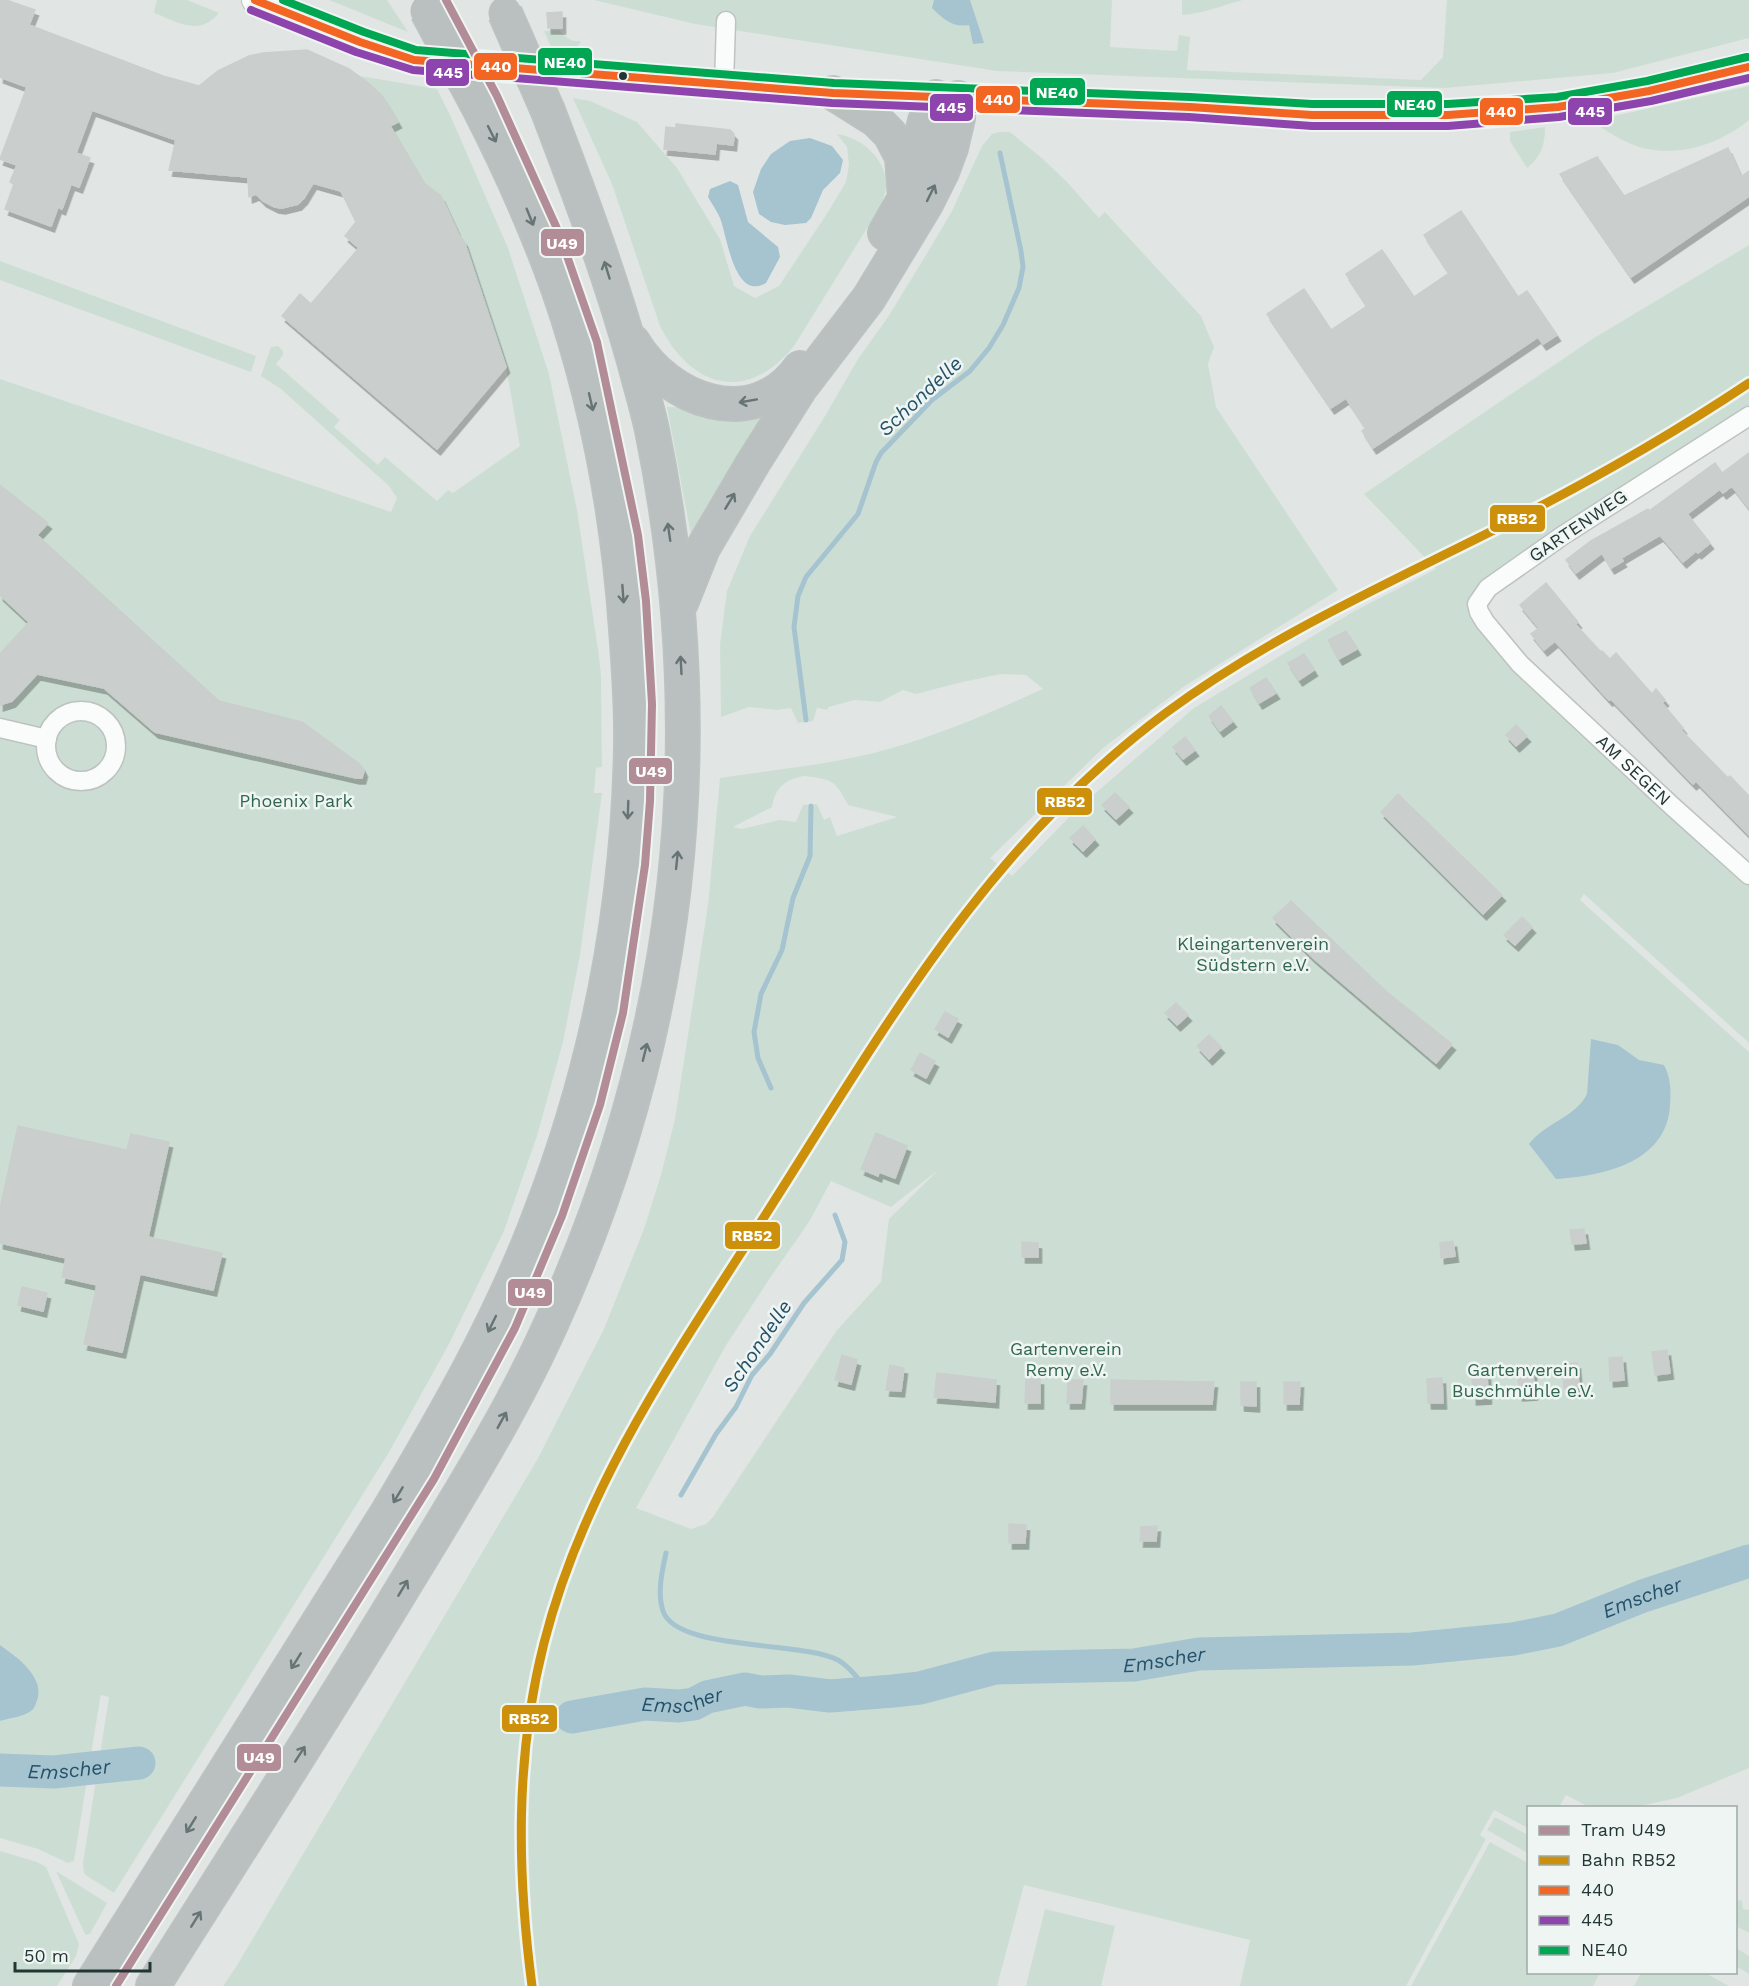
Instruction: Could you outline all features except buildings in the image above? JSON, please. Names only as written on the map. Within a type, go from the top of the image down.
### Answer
[{"type":"highway","points":[[90,1986],[389,1510],[440,1424],[480,1350],[545,1202],[573,1120],[609,974],[623,877],[631,747],[631,700],[622,577],[611,495],[586,380],[559,291],[507,163],[424,5]]},
{"type":"highway","points":[[153,1986],[331,1705],[468,1480],[527,1374],[590,1235],[606,1190],[631,1109],[655,1014],[670,933],[683,766],[683,711],[678,611],[668,522],[651,426],[624,326],[599,246],[548,111],[502,6]]},
{"type":"highway","points":[[833,93],[876,120],[895,141],[902,157],[905,198]]},
{"type":"highway","points":[[624,326],[638,351],[658,374],[694,397],[711,402],[732,404],[767,397],[779,390],[791,381],[802,365],[897,214],[914,171],[925,121],[947,97],[958,118],[951,148],[926,204],[869,297],[801,387],[753,463],[703,548],[678,611]]},
{"type":"main road","points":[[255,0],[360,42],[414,60],[833,93],[1312,114],[1448,116],[1569,105],[1649,92],[1749,67]]},
{"type":"street","points":[[724,84],[726,21]]},
{"type":"street","name":"GARTENWEG","points":[[1520,664],[1479,612],[1477,604],[1488,588],[1562,536],[1749,416]]},
{"type":"street","name":"AM SEGEN","points":[[1520,664],[1749,875]]},
{"type":"street","points":[[0,728],[47,739]]},
{"type":"green space","points":[[157,0],[187,0],[219,13],[204,24],[188,25],[154,13]]},
{"type":"green space","points":[[329,0],[387,0],[408,32],[334,2]]},
{"type":"green space","points":[[594,0],[1112,0],[1110,47],[1177,51],[1179,35],[1190,37],[1187,70],[1421,80],[1443,57],[1447,0],[1749,0],[1749,38],[1613,73],[1444,88],[997,71],[695,24]]},
{"type":"green space","points":[[1182,0],[1243,0],[1182,15]]},
{"type":"green space","points":[[295,27],[397,65],[395,70],[293,32]]},
{"type":"green space","points":[[559,30],[569,39],[581,41],[578,46],[551,47],[544,31]]},
{"type":"green space","name":"Phoenix Park","points":[[360,76],[437,89],[508,248],[549,374],[577,510],[601,676],[602,767],[596,768],[594,793],[602,793],[580,955],[563,1042],[537,1136],[504,1231],[449,1344],[388,1454],[114,1893],[87,1876],[84,1873],[83,1863],[109,1697],[101,1695],[100,1699],[74,1861],[68,1863],[38,1849],[0,1838],[0,1721],[15,1717],[16,1656],[0,1645],[0,379],[391,512],[397,498],[389,486],[281,389],[261,376],[271,347],[278,346],[283,351],[283,355],[276,364],[340,420],[334,427],[378,465],[385,457],[437,501],[448,490],[453,493],[520,446],[506,367],[464,241],[441,197],[423,182],[390,126],[397,122],[390,109]]},
{"type":"green space","points":[[1749,86],[1749,120],[1724,136],[1696,147],[1666,151],[1651,150],[1624,141],[1592,121]]},
{"type":"green space","points":[[573,98],[590,101],[637,122],[677,168],[720,239],[734,286],[755,298],[779,286],[846,182],[849,165],[847,147],[837,134],[854,139],[876,156],[886,181],[879,209],[794,346],[776,364],[758,376],[739,382],[721,381],[704,375],[687,363],[673,347],[660,326],[612,184]]},
{"type":"green space","points":[[1545,127],[1541,150],[1527,168],[1510,141],[1510,132]]},
{"type":"green space","points":[[1010,132],[1067,182],[1099,218],[1105,212],[1201,316],[1214,347],[1208,364],[1216,407],[1338,590],[1183,687],[1103,748],[990,858],[1012,876],[1076,810],[1194,708],[1351,613],[1436,569],[1364,494],[1594,338],[1749,245],[1749,421],[1471,601],[1731,869],[1749,884],[1749,1043],[1584,894],[1580,900],[1749,1052],[1749,1768],[1677,1798],[1640,1806],[1587,1806],[1566,1795],[1560,1806],[1527,1806],[1527,1827],[1494,1810],[1480,1835],[1486,1839],[1406,1986],[1240,1986],[1250,1940],[1024,1885],[997,1986],[223,1986],[537,1460],[604,1329],[644,1229],[675,1119],[708,905],[720,778],[826,763],[888,749],[986,714],[1043,689],[1026,675],[1001,674],[916,694],[903,690],[880,702],[854,700],[829,707],[827,710],[817,708],[813,721],[798,723],[791,708],[777,710],[749,707],[721,717],[720,644],[727,591],[750,536],[858,359],[888,317],[926,255],[952,211],[982,146],[992,134]],"holes":[[[805,776],[822,779],[836,786],[848,805],[897,817],[837,836],[830,817],[824,820],[817,804],[803,805],[796,822],[779,820],[742,829],[733,827],[772,807],[779,789],[792,779]],[[938,1170],[889,1219],[881,1282],[837,1330],[713,1517],[706,1524],[691,1529],[636,1508],[725,1347],[809,1222],[831,1181],[891,1207]]]},
{"type":"green space","points":[[0,261],[256,356],[251,372],[0,280]]},
{"type":"green space","points":[[667,407],[769,409],[693,546]]},
{"type":"green space","points":[[1495,1817],[1527,1834],[1527,1852],[1487,1830]]},
{"type":"green space","points":[[1490,1842],[1527,1862],[1527,1974],[1599,1974],[1593,1986],[1411,1986]]},
{"type":"green space","points":[[0,1851],[46,1867],[79,1944],[76,1956],[57,1986],[0,1986]]},
{"type":"green space","points":[[56,1871],[107,1903],[90,1934],[86,1935],[84,1932]]},
{"type":"green space","points":[[1742,1900],[1743,1909],[1749,1910],[1749,1933],[1737,1927],[1737,1901]]},
{"type":"green space","points":[[1045,1909],[1115,1926],[1101,1986],[1026,1986]]},
{"type":"green space","points":[[1737,1949],[1749,1956],[1749,1974],[1737,1967]]},
{"type":"green space","points":[[1640,1974],[1707,1974],[1729,1986],[1634,1986]]},
{"type":"water","points":[[934,0],[970,0],[984,43],[973,44],[969,25],[953,24],[944,19],[932,8]]},
{"type":"water","points":[[810,138],[832,146],[843,160],[840,173],[823,190],[811,218],[806,223],[785,225],[771,222],[759,214],[753,192],[761,169],[771,154],[790,141]]},
{"type":"water","points":[[730,181],[738,185],[748,222],[778,247],[780,257],[766,283],[755,286],[746,283],[739,275],[729,251],[720,218],[708,197],[710,189]]},
{"type":"water","points":[[1591,1039],[1618,1045],[1639,1060],[1664,1065],[1670,1090],[1670,1106],[1666,1125],[1657,1141],[1645,1153],[1629,1163],[1612,1170],[1556,1179],[1529,1144],[1543,1131],[1576,1109],[1587,1094]]},
{"type":"water","points":[[0,1645],[28,1669],[38,1685],[39,1694],[31,1711],[0,1721]]},
{"type":"waterway","name":"Schondelle","points":[[806,720],[794,627],[798,596],[806,577],[858,514],[881,453],[932,400],[970,371],[989,348],[1003,325],[1019,288],[1023,267],[1021,251],[1000,153]]},
{"type":"waterway","name":"Schondelle","points":[[771,1088],[758,1058],[754,1032],[761,994],[782,950],[793,898],[810,856],[811,806]]},
{"type":"waterway","name":"Schondelle","points":[[681,1495],[716,1434],[736,1407],[752,1375],[770,1354],[804,1303],[842,1260],[845,1242],[835,1215]]},
{"type":"waterway","name":"Schondelle","points":[[666,1553],[660,1597],[663,1611],[673,1624],[691,1633],[715,1639],[821,1654],[843,1663],[870,1692]]},
{"type":"waterway","name":"Emscher","points":[[572,1717],[645,1704],[679,1706],[694,1704],[707,1697],[745,1689],[830,1696],[920,1688],[995,1668],[1134,1665],[1199,1654],[1412,1649],[1513,1639],[1558,1630],[1643,1596],[1749,1561]]},
{"type":"waterway","name":"Emscher","points":[[0,1770],[54,1772],[139,1763]]},
{"type":"tram line","name":"U49","points":[[116,1986],[434,1479],[515,1328],[562,1216],[600,1105],[623,1013],[645,865],[650,801],[652,704],[646,601],[638,535],[597,342],[559,233],[497,96],[446,0]]},
{"type":"rail line","name":"RB52","points":[[532,1986],[523,1900],[522,1857],[522,1814],[528,1728],[544,1643],[561,1585],[583,1528],[637,1420],[700,1316],[853,1076],[943,944],[992,881],[1045,821],[1103,764],[1167,712],[1204,686],[1241,662],[1319,618],[1582,484],[1650,445],[1749,383]]},
{"type":"transit line","name":"440","points":[[255,0],[360,42],[414,60],[833,93],[1190,107],[1312,115],[1448,115],[1558,107],[1649,91],[1749,67]]},
{"type":"transit line","name":"NE40","points":[[283,0],[416,50],[834,83],[1312,104],[1448,104],[1557,97],[1647,81],[1747,57]]},
{"type":"transit line","name":"445","points":[[251,10],[356,52],[413,70],[832,103],[1189,117],[1312,126],[1448,126],[1559,117],[1651,101],[1749,78]]},
{"type":"park label","name":"Kleingartenverein Südstern e.V.","points":[[1253,954]]},
{"type":"park label","name":"Gartenverein Remy e.V.","points":[[1066,1359]]},
{"type":"park label","name":"Gartenverein Buschmühle e.V.","points":[[1523,1380]]}]
